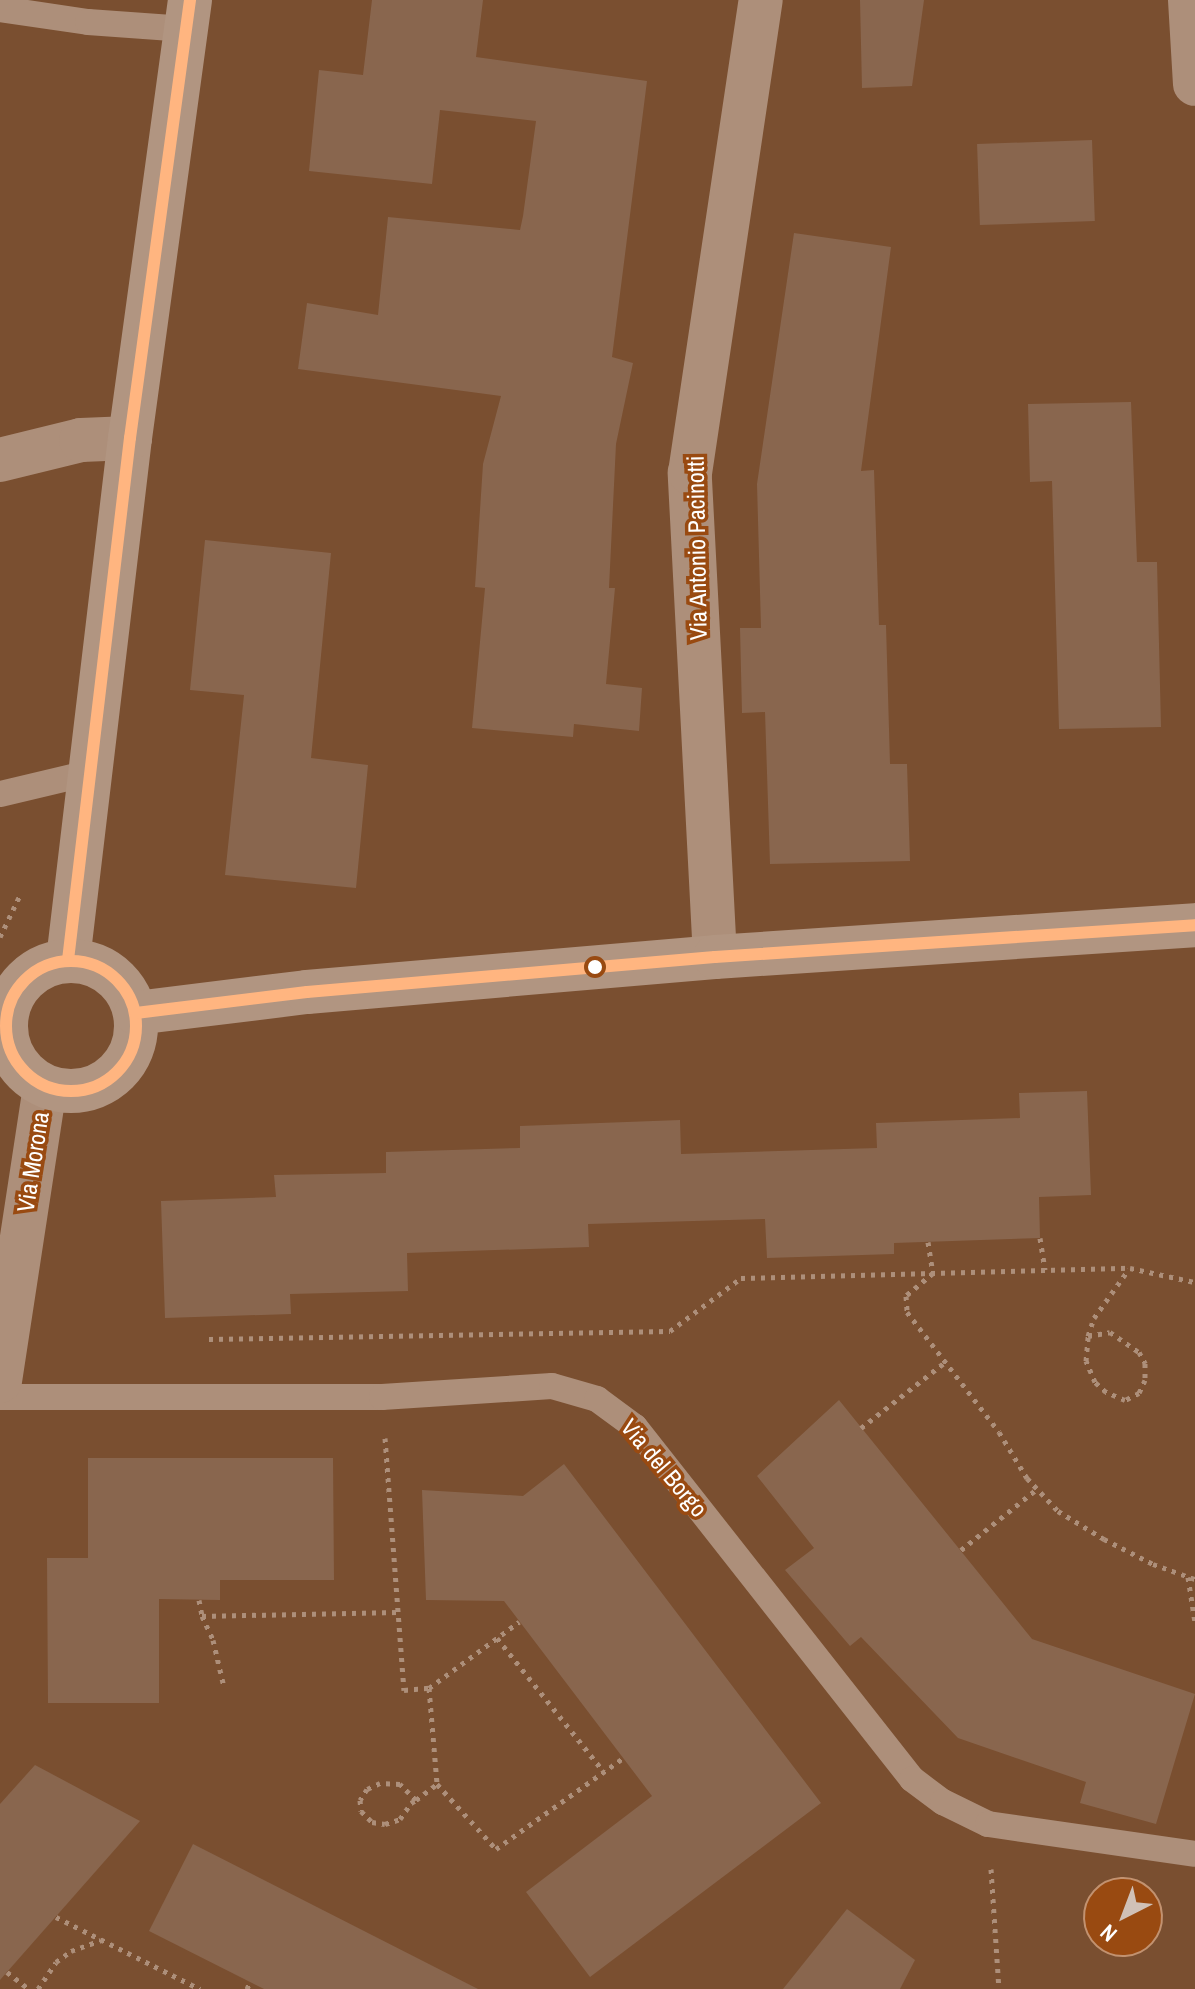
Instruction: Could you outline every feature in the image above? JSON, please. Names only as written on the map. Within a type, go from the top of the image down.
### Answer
[{"type":"main road","points":[[68,960],[93,772],[130,438],[188,14]]},
{"type":"main road","points":[[136,1013],[307,992],[715,957],[1195,925]]},
{"type":"main road","points":[[68,960],[99,966],[112,974],[123,985],[136,1013],[133,1049],[113,1078],[79,1091],[45,1086],[22,1070],[3,1034],[9,1007],[22,983],[43,967],[68,960]]},
{"type":"street","name":"Via Antonio Pacinotti","points":[[715,957],[690,473],[761,0]]},
{"type":"street","points":[[1190,0],[1195,84]]},
{"type":"street","points":[[0,460],[81,440],[130,438]]},
{"type":"street","name":"Via Morona","points":[[0,1381],[45,1086]]},
{"type":"lane","points":[[0,9],[88,22],[188,14]]},
{"type":"lane","points":[[0,794],[93,772]]},
{"type":"lane","name":"Via del Borgo","points":[[0,1397],[382,1397],[552,1386],[597,1399],[635,1427],[912,1779],[943,1802],[988,1824],[1195,1854]]},
{"type":"path","points":[[1040,1238],[1045,1270]]},
{"type":"path","points":[[928,1242],[933,1272]]},
{"type":"path","points":[[1088,1336],[1110,1332],[1139,1352],[1145,1372],[1139,1393],[1125,1400],[1106,1392],[1095,1382],[1086,1361],[1088,1336],[1094,1318],[1130,1268]]},
{"type":"path","points":[[209,1339],[670,1331],[741,1278],[1130,1268],[1195,1282]]},
{"type":"path","points":[[933,1272],[906,1296],[907,1312],[999,1432],[1037,1489],[1058,1511],[1104,1539],[1153,1564],[1195,1579]]},
{"type":"path","points":[[861,1428],[944,1363]]},
{"type":"path","points":[[382,1397],[404,1690],[429,1688],[519,1622]]},
{"type":"path","points":[[961,1550],[1037,1489]]},
{"type":"path","points":[[1188,1576],[1195,1622]]},
{"type":"path","points":[[199,1600],[202,1616],[213,1640],[224,1687]]},
{"type":"path","points":[[202,1616],[398,1612]]},
{"type":"path","points":[[497,1638],[604,1772]]},
{"type":"path","points":[[429,1688],[437,1784],[496,1849],[623,1758]]},
{"type":"path","points":[[416,1800],[400,1784],[380,1783],[367,1789],[360,1800],[361,1811],[372,1822],[385,1824],[400,1819],[416,1800],[437,1784]]},
{"type":"path","points":[[988,1824],[999,1989]]},
{"type":"path","points":[[56,1917],[200,1989]]},
{"type":"path","points":[[38,1989],[56,1962],[71,1951],[102,1940]]},
{"type":"path","points":[[7,1972],[29,1989]]},
{"type":"path","points":[[247,1989],[250,1982]]},
{"type":"building","points":[[372,0],[483,0],[476,57],[647,81],[612,357],[633,363],[616,444],[609,588],[615,588],[606,684],[642,688],[639,731],[574,724],[573,737],[472,728],[485,588],[475,587],[483,464],[501,396],[298,369],[307,303],[378,315],[388,217],[520,230],[523,216],[536,121],[440,110],[432,184],[309,171],[319,70],[363,75]]},
{"type":"building","points":[[860,0],[924,0],[912,86],[862,88]]},
{"type":"building","points":[[1092,140],[1095,221],[980,225],[977,144]]},
{"type":"building","points":[[794,233],[891,247],[861,471],[874,470],[879,625],[886,625],[890,764],[907,764],[910,861],[770,864],[765,712],[742,713],[740,628],[761,628],[757,484]]},
{"type":"building","points":[[1131,402],[1137,562],[1157,562],[1161,727],[1059,729],[1052,481],[1030,482],[1028,404]]},
{"type":"building","points":[[205,540],[331,553],[311,758],[368,765],[356,888],[225,875],[244,695],[190,690]]},
{"type":"building","points":[[1087,1091],[1091,1195],[1039,1197],[1040,1238],[894,1243],[894,1254],[767,1258],[765,1219],[588,1224],[589,1247],[407,1253],[408,1291],[290,1294],[291,1314],[165,1318],[161,1201],[276,1197],[274,1175],[386,1173],[386,1152],[520,1148],[520,1126],[680,1120],[681,1154],[877,1148],[876,1123],[1020,1118],[1019,1093]]},
{"type":"building","points":[[839,1400],[1032,1639],[1195,1694],[1156,1824],[1080,1803],[1086,1782],[958,1738],[861,1637],[850,1646],[785,1570],[814,1548],[757,1476]]},
{"type":"building","points":[[88,1458],[333,1458],[334,1580],[220,1580],[220,1600],[159,1599],[159,1703],[48,1703],[47,1558],[88,1558]]},
{"type":"building","points":[[564,1464],[821,1803],[590,1977],[526,1892],[652,1796],[504,1601],[426,1600],[422,1490],[523,1496]]},
{"type":"building","points":[[35,1765],[140,1821],[0,1980],[0,1804]]},
{"type":"building","points":[[193,1844],[478,1989],[264,1989],[149,1931]]},
{"type":"building","points":[[847,1909],[915,1960],[900,1989],[783,1989]]},
{"type":"transit line","points":[[68,960],[130,438],[190,0]]},
{"type":"transit line","points":[[136,1013],[307,992],[715,957],[1195,925]]},
{"type":"transit line","points":[[71,961],[96,966],[117,980],[131,1001],[136,1026],[131,1051],[117,1072],[96,1086],[71,1091],[46,1086],[25,1072],[11,1051],[6,1026],[11,1001],[25,980],[46,966],[71,961]]}]
